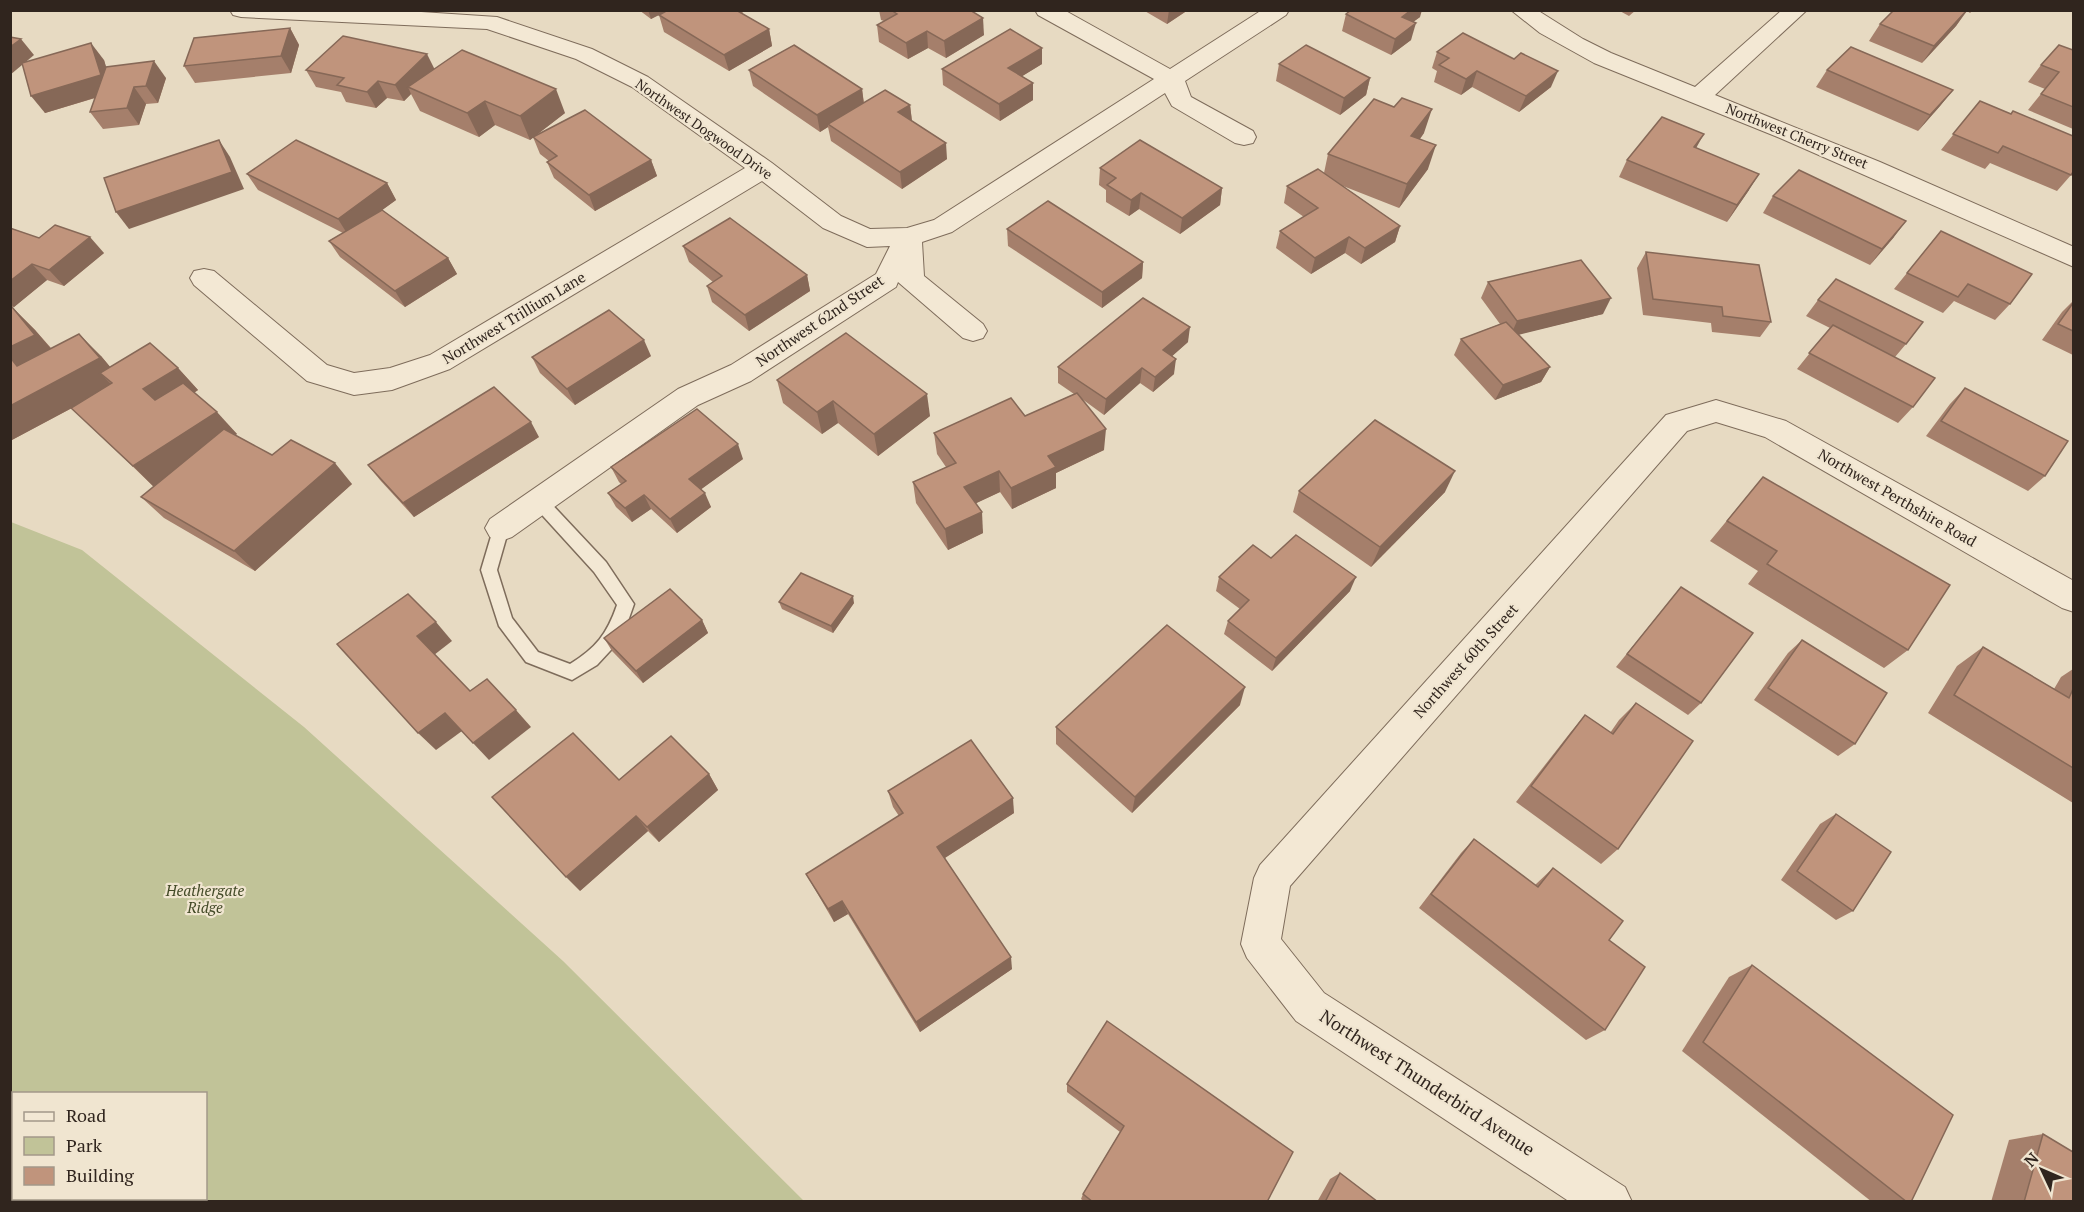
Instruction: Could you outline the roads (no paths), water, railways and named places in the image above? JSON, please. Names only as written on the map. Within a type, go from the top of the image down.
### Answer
[{"type":"street","name":"Northwest Dogwood Drive","points":[[241,10],[494,16],[584,54],[640,82],[763,169],[832,222],[867,238],[908,237]]},
{"type":"street","points":[[1046,10],[1173,80],[1180,101],[1244,137]]},
{"type":"street","points":[[973,331],[911,280],[908,237],[943,226],[1173,80],[1278,10]]},
{"type":"street","name":"Northwest Cherry Street","points":[[1522,10],[1585,50],[1639,75],[1700,96],[1891,175],[2073,258]]},
{"type":"street","points":[[1700,96],[1796,10]]},
{"type":"street","name":"Northwest Trillium Lane","points":[[204,278],[317,373],[354,384],[392,379],[440,362],[763,169]]},
{"type":"street","name":"Northwest 62nd Street","points":[[501,528],[688,397],[741,373],[886,280],[908,237]]},
{"type":"street","name":"Northwest Perthshire Road","points":[[1716,411],[1775,429],[2073,598]]},
{"type":"street","name":"Northwest 60th Street","points":[[1262,944],[1273,878],[1677,423],[1716,411]]},
{"type":"street","name":"Northwest Thunderbird Avenue","points":[[1262,944],[1310,1007],[1610,1202]]},
{"type":"lane","points":[[501,528],[489,570],[505,621],[532,657],[572,672],[591,660],[616,633],[626,604],[600,567],[538,501]]},
{"type":"park label","name":"Heathergate Ridge","points":[[205,900]]}]
